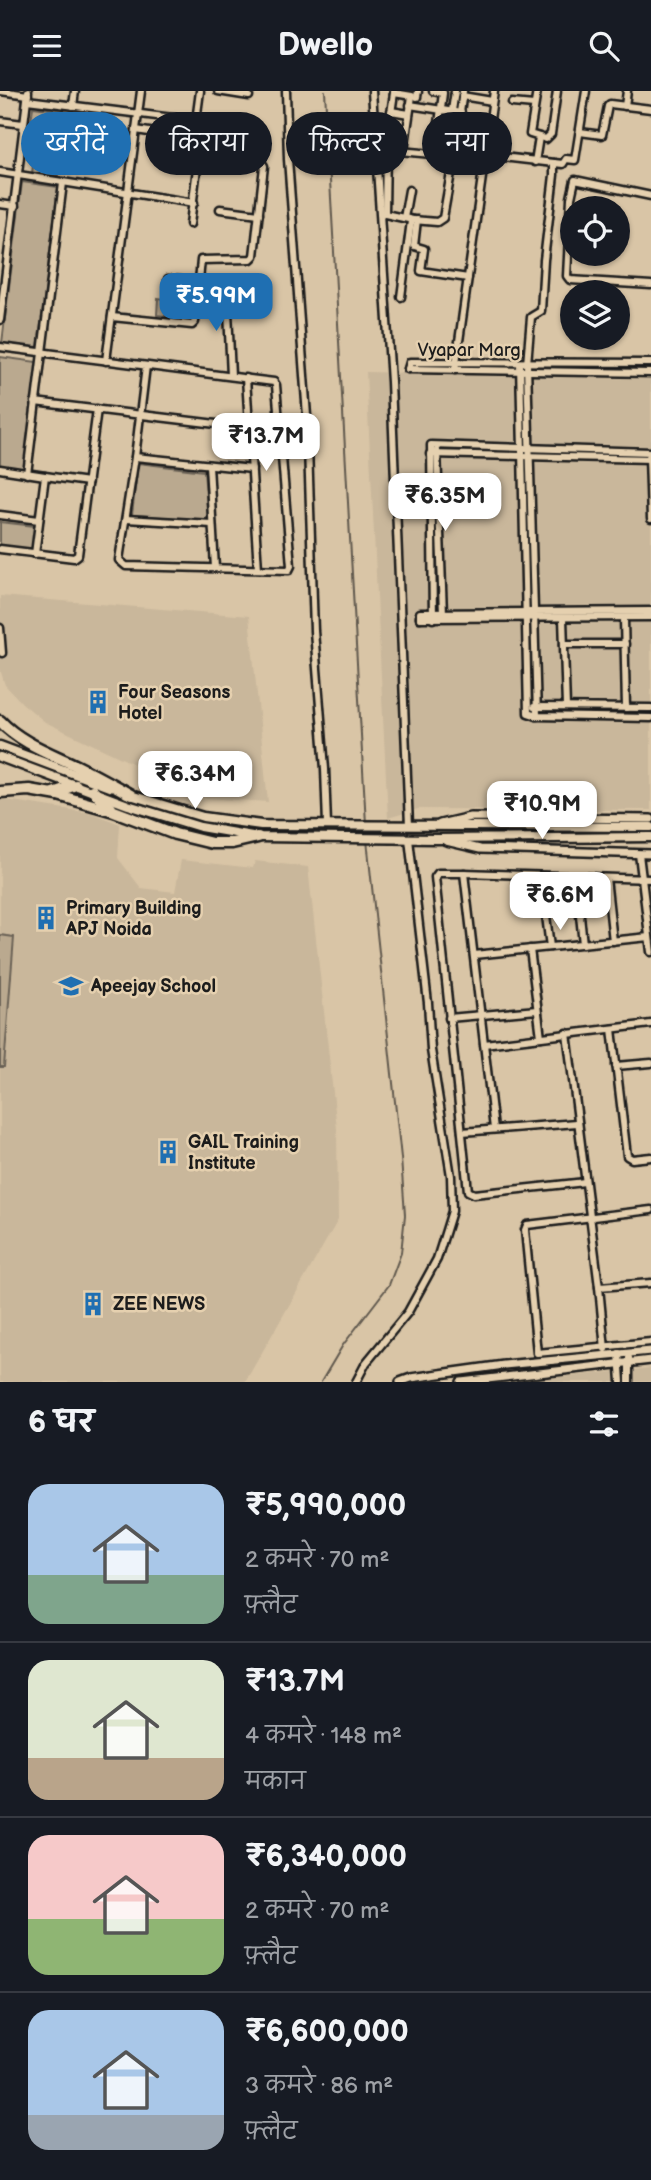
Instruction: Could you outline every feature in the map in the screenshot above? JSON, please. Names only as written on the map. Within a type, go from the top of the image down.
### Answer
[{"type":"highway","points":[[0,721],[28,743],[131,795]]},
{"type":"highway","points":[[51,794],[76,785]]},
{"type":"highway","points":[[0,792],[29,790],[51,794],[114,811],[175,834],[212,843],[232,843],[258,838]]},
{"type":"highway","points":[[92,790],[114,811]]},
{"type":"main road","points":[[0,746],[131,795],[203,817],[233,822],[261,825],[651,827]]},
{"type":"main road","points":[[0,757],[128,805],[200,827],[258,838],[651,837]]},
{"type":"street","points":[[1,91],[73,106],[145,115]]},
{"type":"street","points":[[73,106],[75,91]]},
{"type":"street","points":[[106,361],[141,91]]},
{"type":"street","points":[[197,112],[200,91]]},
{"type":"street","points":[[218,91],[249,96]]},
{"type":"street","points":[[286,91],[288,159],[307,416],[314,631],[330,825]]},
{"type":"street","points":[[372,91],[391,382],[405,826]]},
{"type":"street","points":[[433,91],[443,93],[441,110]]},
{"type":"street","points":[[410,106],[452,112],[455,91]]},
{"type":"street","points":[[491,112],[494,91]]},
{"type":"street","points":[[537,91],[530,134],[546,139],[550,137],[557,91]]},
{"type":"street","points":[[512,159],[563,164],[566,159],[575,160],[586,91]]},
{"type":"street","points":[[625,106],[627,91]]},
{"type":"street","points":[[408,121],[409,114],[410,106],[411,96],[394,92],[391,111],[409,114]]},
{"type":"street","points":[[461,112],[463,93],[492,101]]},
{"type":"street","points":[[512,103],[534,105]]},
{"type":"street","points":[[580,132],[602,135],[608,105],[651,109]]},
{"type":"street","points":[[0,121],[21,124]]},
{"type":"street","points":[[136,130],[145,131]]},
{"type":"street","points":[[535,162],[539,137]]},
{"type":"street","points":[[0,320],[21,145]]},
{"type":"street","points":[[554,163],[541,311],[531,317],[524,368],[528,707],[530,715],[537,716],[651,718]]},
{"type":"street","points":[[0,172],[194,203]]},
{"type":"street","points":[[190,224],[197,175]]},
{"type":"street","points":[[113,317],[192,325],[195,322],[202,259],[251,259],[254,256],[263,175]]},
{"type":"street","points":[[386,175],[385,213],[437,222],[443,218],[451,175]]},
{"type":"street","points":[[456,366],[483,175]]},
{"type":"street","points":[[651,196],[575,180],[571,198],[566,276],[570,280],[651,285]]},
{"type":"street","points":[[27,474],[63,183]]},
{"type":"street","points":[[404,218],[409,190]]},
{"type":"street","points":[[0,204],[15,206]]},
{"type":"street","points":[[220,209],[259,214]]},
{"type":"street","points":[[415,220],[414,246],[424,249],[421,271],[468,278]]},
{"type":"street","points":[[401,297],[411,222],[415,220]]},
{"type":"street","points":[[168,279],[198,282]]},
{"type":"street","points":[[228,289],[231,376]]},
{"type":"street","points":[[0,347],[272,381],[276,385],[291,566],[288,570],[123,564],[119,559],[146,366]]},
{"type":"street","name":"Vyapar Marg","points":[[456,366],[410,369],[408,363],[651,373]]},
{"type":"street","name":"Vyapar Marg","points":[[524,368],[651,363]]},
{"type":"street","points":[[246,378],[258,569]]},
{"type":"street","points":[[35,402],[249,428]]},
{"type":"street","points":[[0,549],[74,558],[78,555],[97,409]]},
{"type":"street","points":[[443,616],[434,454],[431,445],[650,455]]},
{"type":"street","points":[[434,454],[650,455]]},
{"type":"street","points":[[434,454],[433,616],[651,611]]},
{"type":"street","points":[[650,455],[651,519]]},
{"type":"street","points":[[526,456],[535,615],[537,716]]},
{"type":"street","points":[[135,457],[252,469]]},
{"type":"street","points":[[209,465],[215,568]]},
{"type":"street","points":[[0,469],[88,482]]},
{"type":"street","points":[[35,554],[45,476]]},
{"type":"street","points":[[0,515],[39,520]]},
{"type":"street","points":[[126,519],[212,524]]},
{"type":"street","points":[[535,615],[564,618],[651,617]]},
{"type":"street","points":[[564,618],[566,707]]},
{"type":"street","points":[[624,618],[626,708]]},
{"type":"street","points":[[0,626],[2,653]]},
{"type":"street","points":[[564,644],[625,644]]},
{"type":"street","points":[[528,707],[651,708]]},
{"type":"street","points":[[433,826],[470,817],[651,819]]},
{"type":"street","points":[[356,1382],[366,1363],[408,1312],[426,1280],[437,1259],[452,1210],[451,1176],[432,1051],[406,839]]},
{"type":"street","points":[[437,839],[480,849],[651,854]]},
{"type":"street","points":[[639,854],[651,952]]},
{"type":"street","points":[[585,1182],[471,1193],[468,1191],[435,877],[438,873],[464,873],[651,879]]},
{"type":"street","points":[[464,873],[494,1129]]},
{"type":"street","points":[[541,876],[550,947]]},
{"type":"street","points":[[576,877],[583,944]]},
{"type":"street","points":[[606,878],[612,941]]},
{"type":"street","points":[[474,955],[649,937]]},
{"type":"street","points":[[530,949],[541,1037]]},
{"type":"street","points":[[449,1018],[537,1010]]},
{"type":"street","points":[[484,1044],[651,1024]]},
{"type":"street","points":[[612,1028],[627,1156],[632,1159],[651,1157]]},
{"type":"street","points":[[568,1033],[605,1350]]},
{"type":"street","points":[[617,1066],[650,1063],[651,1073]]},
{"type":"street","points":[[462,1132],[578,1123]]},
{"type":"street","points":[[651,1210],[527,1225],[525,1228],[537,1353],[605,1350],[620,1353],[651,1350]]},
{"type":"street","points":[[599,1287],[651,1283]]},
{"type":"street","points":[[400,1382],[411,1378],[651,1342]]},
{"type":"street","points":[[629,1352],[629,1382]]},
{"type":"street","points":[[620,1353],[621,1382]]},
{"type":"street","points":[[461,1382],[651,1360]]},
{"type":"shaded area","points":[[33,107],[73,112],[32,112]]},
{"type":"shaded area","points":[[22,182],[58,187],[38,347],[2,343]]},
{"type":"shaded area","points":[[158,298],[188,303],[188,319],[157,315]]},
{"type":"shaded area","points":[[0,357],[37,362],[24,471],[0,468]]},
{"type":"shaded area","points":[[366,372],[651,379],[651,810],[418,809],[388,818]]},
{"type":"shaded area","points":[[138,463],[204,471],[208,520],[132,515]]},
{"type":"shaded area","points":[[0,522],[35,526],[32,550],[0,546]]},
{"type":"shaded area","points":[[0,596],[249,616],[268,802],[206,798],[45,722],[5,685],[0,669]]},
{"type":"shaded area","points":[[0,799],[91,813],[120,824],[118,858],[141,888],[175,892],[181,860],[253,868],[255,861],[308,867],[337,1129],[338,1220],[245,1382],[0,1382]]},
{"type":"shaded area","points":[[0,935],[14,937],[4,1067],[0,1067]]},
{"type":"shaded area","points":[[651,1368],[651,1382],[508,1382]]},
{"type":"waterway","points":[[325,91],[366,824]]},
{"type":"waterway","points":[[321,1382],[343,1345],[389,1285],[401,1253],[405,1215],[367,840]]},
{"type":"place","name":"Four Seasons Hotel","points":[[98,702]]},
{"type":"place","name":"Primary Building APJ Noida","points":[[46,918]]},
{"type":"place","name":"Apeejay School","points":[[71,986]]},
{"type":"place","name":"GAIL Training Institute","points":[[168,1152]]},
{"type":"place","name":"ZEE NEWS","points":[[93,1304]]}]
